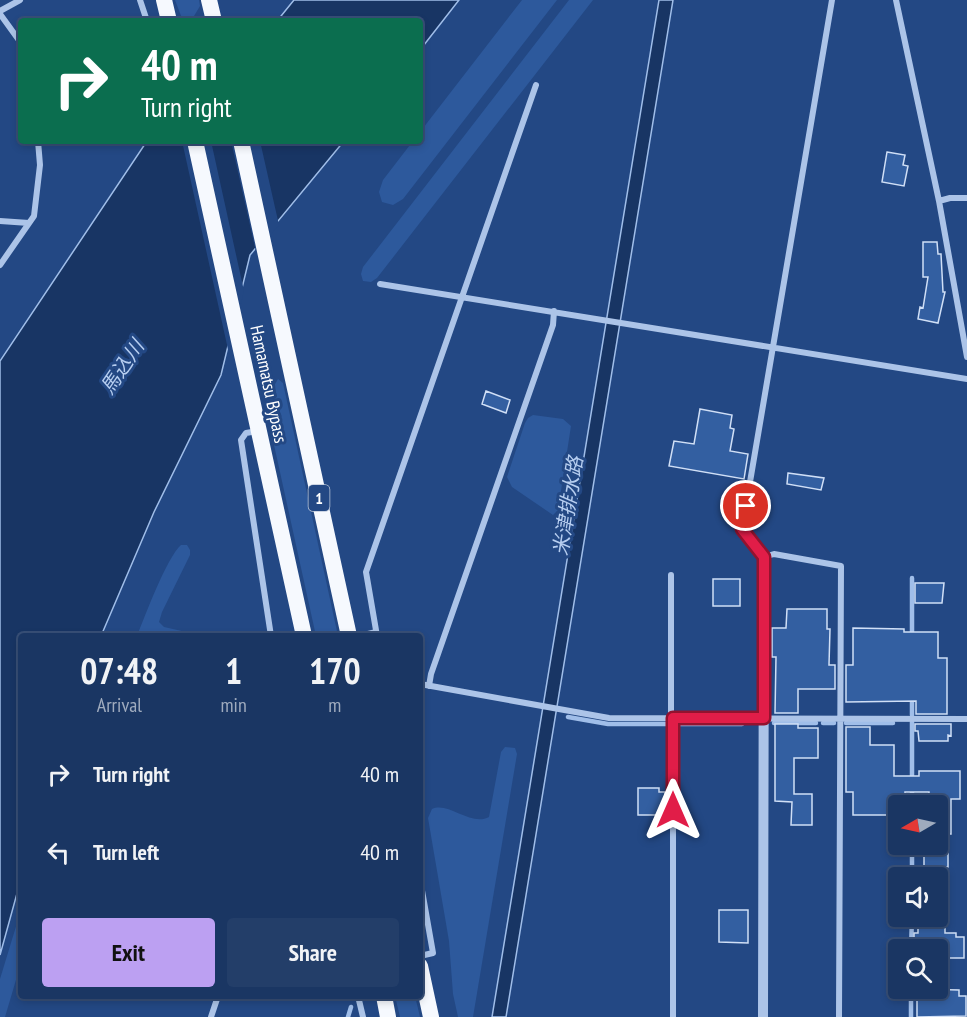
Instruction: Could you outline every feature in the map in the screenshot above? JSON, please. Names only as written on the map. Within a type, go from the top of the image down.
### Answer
[{"type":"highway","points":[[164,0],[168,18]]},
{"type":"highway","points":[[209,0],[213,18]]},
{"type":"highway","name":"Hamamatsu Bypass","points":[[196,144],[303,633]]},
{"type":"highway","name":"Hamamatsu Bypass","points":[[242,144],[348,633]]},
{"type":"highway","points":[[423,980],[431,1017]]},
{"type":"highway","points":[[385,999],[388,1017]]},
{"type":"street","points":[[18,39],[0,13],[20,0]]},
{"type":"street","points":[[140,0],[146,18]]},
{"type":"street","points":[[763,1017],[764,557],[742,529],[832,0]]},
{"type":"street","points":[[896,0],[939,201],[967,357]]},
{"type":"street","points":[[377,633],[366,572],[536,85]]},
{"type":"street","points":[[0,265],[34,216],[40,165],[38,144]]},
{"type":"street","points":[[939,201],[950,198],[967,198]]},
{"type":"street","points":[[0,220],[29,223]]},
{"type":"street","points":[[380,284],[967,380]]},
{"type":"street","points":[[429,686],[431,674],[553,324],[554,311]]},
{"type":"street","points":[[259,430],[246,433],[241,440],[271,633]]},
{"type":"street","points":[[764,557],[774,554],[841,566],[839,1017]]},
{"type":"street","points":[[671,575],[673,1017]]},
{"type":"street","points":[[423,685],[609,718],[967,719]]},
{"type":"street","points":[[423,896],[433,953],[423,955]]},
{"type":"street","points":[[211,1017],[217,999]]},
{"type":"street","points":[[359,999],[363,1017]]},
{"type":"shaded area","points":[[175,0],[199,0],[200,6],[193,18],[182,18]]},
{"type":"shaded area","points":[[522,0],[557,0],[403,199],[393,205],[382,202],[379,192],[383,180],[411,144],[423,144],[423,128]]},
{"type":"shaded area","points":[[569,0],[593,0],[377,278],[371,282],[363,281],[361,274],[363,267]]},
{"type":"shaded area","points":[[278,379],[283,383],[337,633],[315,633],[269,422],[267,398]]},
{"type":"shaded area","points":[[533,415],[563,419],[571,426],[558,510],[553,515],[512,487],[507,477],[525,423]]},
{"type":"shaded area","points":[[181,545],[187,545],[190,555],[159,622],[164,627],[191,633],[138,633],[163,574]]},
{"type":"shaded area","points":[[505,747],[515,748],[517,754],[473,1017],[458,1017],[453,994],[449,941],[428,818],[432,809],[438,807],[475,819],[489,817],[501,752]]},
{"type":"shaded area","points":[[18,920],[18,973],[5,1017],[0,1017],[0,979]]},
{"type":"shaded area","points":[[396,999],[416,999],[420,1017],[400,1017]]},
{"type":"water","points":[[294,0],[459,0],[423,46],[423,18],[279,18]]},
{"type":"water","points":[[659,0],[673,0],[506,1017],[492,1017]]},
{"type":"water","name":"馬込川","points":[[145,144],[342,144],[250,255],[221,375],[154,512],[102,633],[18,633],[18,890],[0,955],[0,361]]},
{"type":"pier","points":[[183,144],[212,144],[244,291],[229,354]]},
{"type":"pier","points":[[232,144],[261,144],[279,225],[256,252]]},
{"type":"building","points":[[887,152],[905,155],[903,165],[908,166],[904,186],[882,182]]},
{"type":"building","points":[[923,242],[937,242],[938,254],[941,254],[943,292],[945,292],[938,323],[918,319],[920,307],[923,308],[928,277],[923,277]]},
{"type":"building","points":[[486,391],[510,400],[506,413],[482,404]]},
{"type":"building","points":[[700,409],[732,415],[730,428],[734,429],[730,451],[748,454],[744,479],[669,466],[674,441],[694,444]]},
{"type":"building","points":[[788,473],[824,478],[821,490],[787,484]]},
{"type":"building","points":[[713,579],[740,579],[740,606],[713,606]]},
{"type":"building","points":[[915,583],[944,583],[942,603],[915,603]]},
{"type":"building","points":[[787,609],[827,609],[827,629],[830,629],[829,665],[835,665],[835,689],[798,689],[798,713],[775,713],[776,657],[772,657],[772,628],[786,628]]},
{"type":"building","points":[[853,628],[938,632],[938,658],[947,658],[947,714],[916,714],[916,701],[846,702],[846,665],[853,665]]},
{"type":"building","points":[[775,724],[798,724],[798,728],[818,728],[818,758],[794,758],[794,794],[812,794],[812,825],[791,825],[792,802],[775,801]]},
{"type":"building","points":[[915,724],[951,724],[951,736],[948,735],[948,741],[919,741]]},
{"type":"building","points":[[846,727],[870,727],[870,745],[894,745],[894,776],[919,776],[919,771],[960,771],[960,799],[951,799],[951,834],[948,834],[948,795],[905,792],[905,795],[888,795],[888,815],[853,815],[853,792],[846,792]]},
{"type":"building","points":[[638,788],[659,788],[659,792],[665,792],[664,815],[638,815]]},
{"type":"building","points":[[924,855],[948,855],[948,867],[924,867]]},
{"type":"building","points":[[719,910],[748,910],[748,943],[719,942]]},
{"type":"building","points":[[918,927],[945,927],[945,933],[956,933],[956,937],[964,937],[964,958],[948,958],[948,939],[914,939],[914,933],[918,933]]},
{"type":"building","points":[[948,990],[959,990],[959,996],[966,996],[966,1016],[917,1017],[917,999],[948,999]]},
{"type":"waterway","points":[[912,578],[912,636]]},
{"type":"waterway","points":[[912,695],[912,715]]},
{"type":"waterway","points":[[568,717],[608,724],[667,724]]},
{"type":"waterway","points":[[912,722],[912,779]]},
{"type":"waterway","points":[[774,723],[816,723]]},
{"type":"waterway","points":[[823,723],[834,723]]},
{"type":"waterway","points":[[846,723],[893,723]]},
{"type":"waterway","points":[[679,724],[742,724]]},
{"type":"waterway","points":[[912,788],[912,795]]},
{"type":"waterway","points":[[912,855],[912,867]]},
{"type":"waterway","points":[[911,939],[912,927]]},
{"type":"waterway","points":[[911,999],[911,1017]]},
{"type":"waterway","points":[[348,1017],[351,1007]]},
{"type":"route","points":[[673,810],[673,718],[764,718],[764,557],[742,529],[746,506]]},
{"type":"water label","name":"米津排水路","points":[[568,506]]}]
